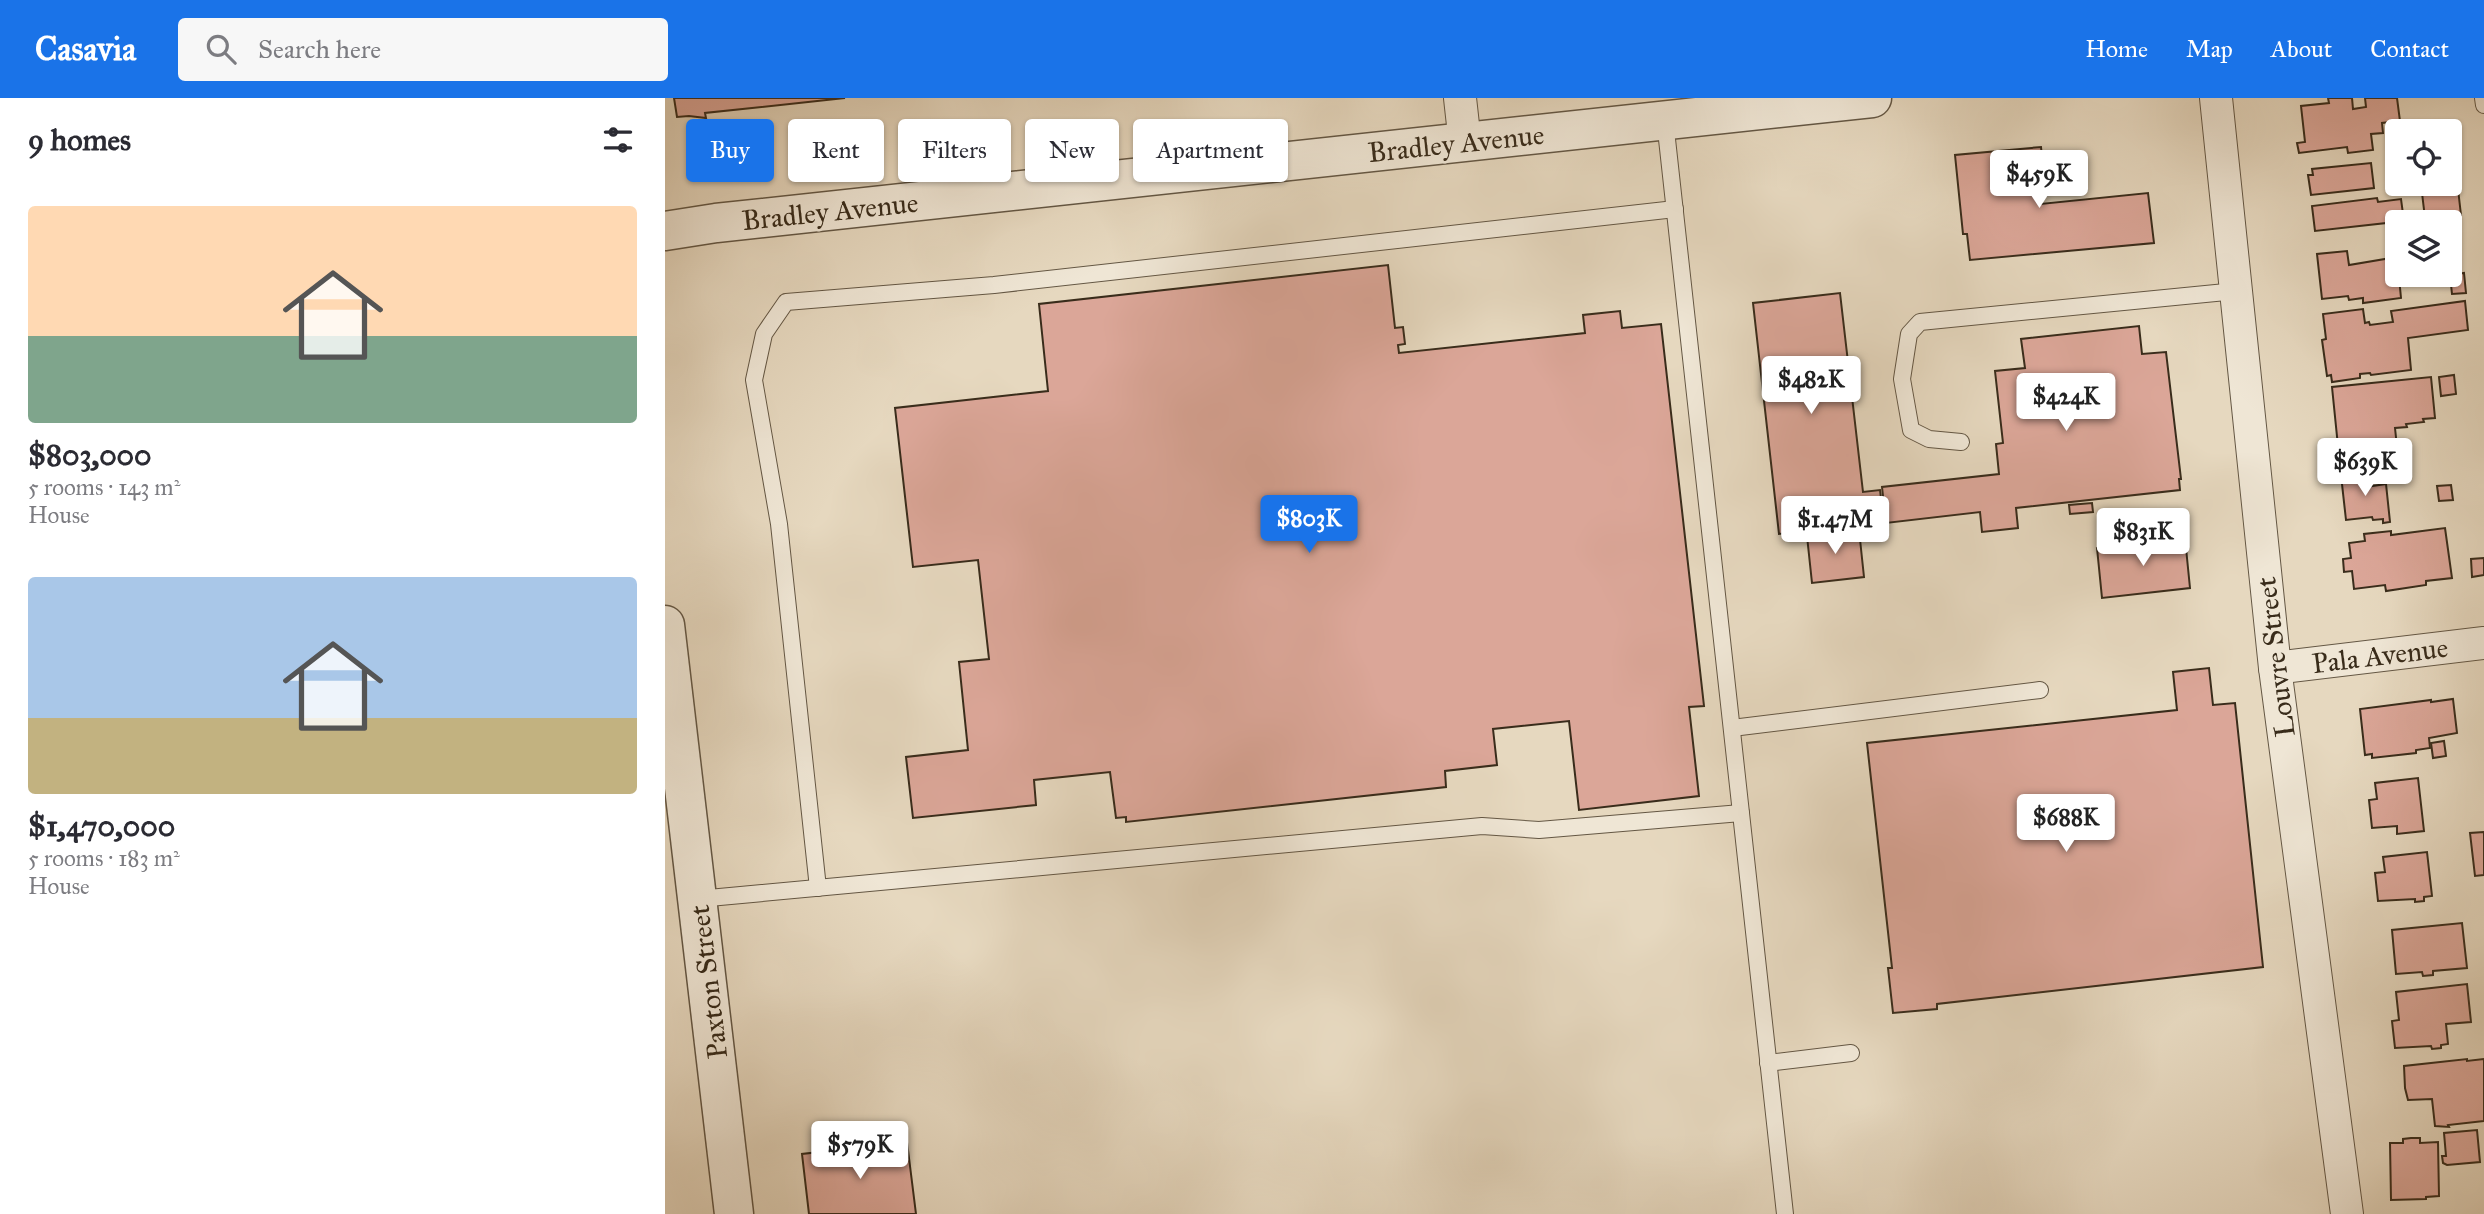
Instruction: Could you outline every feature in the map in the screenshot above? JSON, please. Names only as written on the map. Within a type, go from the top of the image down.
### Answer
[{"type":"street","points":[[1460,98],[1465,143]]},
{"type":"street","name":"Bradley Avenue","points":[[665,231],[1872,98]]},
{"type":"street","name":"Louvre Street","points":[[2217,98],[2275,668],[2347,1214]]},
{"type":"street","name":"Paxton Street","points":[[665,625],[734,1214]]},
{"type":"street","name":"Pala Avenue","points":[[2275,668],[2484,643]]},
{"type":"lane","points":[[2483,98],[2484,105]]},
{"type":"lane","points":[[1665,121],[1785,1214]]},
{"type":"lane","points":[[818,888],[779,524],[754,380],[764,334],[786,302],[994,285],[1675,209]]},
{"type":"lane","points":[[1961,442],[1929,439],[1911,430],[1902,379],[1909,334],[1920,322],[2237,291]]},
{"type":"lane","points":[[1732,728],[2040,690]]},
{"type":"lane","points":[[698,898],[1482,826],[1539,830],[1741,813]]},
{"type":"lane","points":[[1768,1063],[1851,1053]]},
{"type":"building","points":[[674,98],[845,98],[705,113],[706,118],[677,117]]},
{"type":"building","points":[[2328,98],[2352,98],[2353,109],[2366,107],[2365,98],[2397,98],[2400,119],[2385,119],[2385,123],[2382,123],[2383,133],[2371,134],[2373,150],[2348,153],[2347,147],[2299,153],[2297,143],[2305,142],[2301,106],[2329,103]]},
{"type":"building","points":[[2041,147],[2046,196],[2041,196],[2041,204],[2148,193],[2154,243],[1970,260],[1967,234],[1963,234],[1955,155]]},
{"type":"building","points":[[2371,163],[2374,188],[2311,195],[2308,175],[2313,175],[2312,169]]},
{"type":"building","points":[[2422,196],[2459,196],[2460,210],[2424,210]]},
{"type":"building","points":[[2377,198],[2378,202],[2401,199],[2402,210],[2385,210],[2385,223],[2315,231],[2312,206]]},
{"type":"building","points":[[2347,251],[2349,265],[2385,259],[2385,287],[2400,287],[2401,298],[2363,303],[2363,298],[2349,300],[2348,296],[2322,299],[2317,254]]},
{"type":"building","points":[[1388,265],[1395,328],[1403,327],[1405,344],[1398,345],[1399,353],[1585,333],[1583,315],[1620,311],[1622,328],[1661,324],[1704,706],[1689,707],[1699,796],[1579,810],[1569,721],[1493,729],[1497,765],[1445,771],[1446,787],[1126,822],[1126,817],[1116,818],[1110,772],[1034,780],[1036,805],[913,818],[906,757],[968,750],[959,662],[989,659],[978,560],[913,567],[895,408],[1048,391],[1039,304]]},
{"type":"building","points":[[2462,273],[2466,293],[2452,294],[2451,287],[2462,287]]},
{"type":"building","points":[[1840,293],[1863,492],[1880,490],[1883,515],[1866,517],[1867,524],[1779,534],[1753,303]]},
{"type":"building","points":[[2465,301],[2468,330],[2408,338],[2411,370],[2360,374],[2360,378],[2332,382],[2331,375],[2327,376],[2322,340],[2326,339],[2323,314],[2363,309],[2365,323],[2369,322],[2370,325],[2393,322],[2391,311]]},
{"type":"building","points":[[2139,326],[2142,354],[2166,352],[2181,479],[2180,490],[2016,508],[2018,528],[1982,532],[1980,512],[1886,523],[1882,487],[1999,474],[1996,444],[2003,443],[1995,371],[2025,368],[2021,339]]},
{"type":"building","points":[[2454,375],[2456,394],[2441,396],[2439,377]]},
{"type":"building","points":[[2431,377],[2435,418],[2395,428],[2397,447],[2339,456],[2332,387]]},
{"type":"building","points":[[2370,471],[2372,486],[2386,484],[2390,522],[2383,523],[2383,519],[2373,520],[2372,517],[2346,520],[2341,475]]},
{"type":"building","points":[[2451,485],[2453,500],[2439,501],[2437,486]]},
{"type":"building","points":[[2092,503],[2093,512],[2070,514],[2069,505]]},
{"type":"building","points":[[2445,528],[2452,578],[2386,591],[2385,585],[2354,589],[2352,571],[2344,572],[2343,559],[2351,558],[2349,543],[2365,541],[2364,534],[2391,531],[2391,535]]},
{"type":"building","points":[[1859,530],[1864,577],[1812,583],[1807,536]]},
{"type":"building","points":[[2185,538],[2190,588],[2102,598],[2097,548]]},
{"type":"building","points":[[2484,558],[2484,575],[2472,577],[2471,559]]},
{"type":"building","points":[[2209,668],[2213,705],[2235,703],[2263,967],[1937,1004],[1937,1009],[1893,1013],[1888,968],[1892,968],[1867,743],[2177,710],[2173,672]]},
{"type":"building","points":[[2453,699],[2457,733],[2429,738],[2430,748],[2416,750],[2416,753],[2372,758],[2372,754],[2365,755],[2360,709]]},
{"type":"building","points":[[2444,741],[2446,756],[2433,758],[2431,743]]},
{"type":"building","points":[[2418,778],[2424,831],[2397,834],[2397,826],[2372,828],[2369,800],[2377,799],[2375,783]]},
{"type":"building","points":[[2484,832],[2484,875],[2475,876],[2470,833]]},
{"type":"building","points":[[2427,852],[2432,896],[2415,902],[2415,899],[2378,901],[2375,873],[2385,872],[2383,857]]},
{"type":"building","points":[[2462,923],[2467,968],[2433,971],[2433,975],[2423,976],[2422,972],[2396,974],[2392,930]]},
{"type":"building","points":[[2467,984],[2471,1022],[2446,1024],[2448,1044],[2432,1049],[2431,1046],[2395,1048],[2392,1021],[2399,1020],[2396,992]]},
{"type":"building","points":[[2484,1059],[2484,1121],[2448,1125],[2449,1127],[2435,1126],[2432,1099],[2408,1100],[2404,1066]]},
{"type":"building","points":[[2477,1130],[2480,1162],[2447,1165],[2443,1163],[2442,1156],[2446,1156],[2444,1133]]},
{"type":"building","points":[[2420,1138],[2420,1143],[2438,1142],[2439,1196],[2391,1200],[2390,1143],[2403,1143],[2403,1139]]},
{"type":"building","points":[[907,1142],[916,1214],[809,1214],[802,1154]]}]
